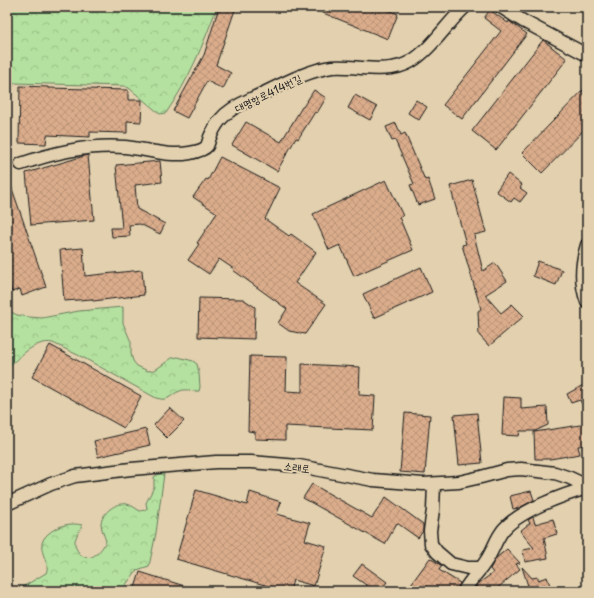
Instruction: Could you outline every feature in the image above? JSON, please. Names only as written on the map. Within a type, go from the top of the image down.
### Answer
[{"type":"street","name":"대명항로414번길","points":[[21,164],[79,148],[100,146],[124,147],[173,155],[200,150],[207,146],[215,126],[225,114],[246,102],[299,77],[321,69],[333,67],[385,68],[398,67],[409,63],[428,46],[465,7]]},
{"type":"street","points":[[501,7],[523,21],[587,55]]},
{"type":"street","points":[[587,245],[582,268],[582,282],[587,302]]},
{"type":"street","name":"소래로","points":[[7,504],[51,484],[75,476],[131,469],[216,462],[251,462],[299,466],[373,480],[423,484],[459,482],[507,470],[521,469],[555,473],[570,478],[587,487]]},
{"type":"street","points":[[434,484],[433,510],[430,531],[431,544],[437,552],[451,564],[468,568],[481,568]]},
{"type":"street","name":"소래로","points":[[464,591],[496,546],[500,536],[510,524],[552,500],[587,487]]},
{"type":"green space","points":[[7,7],[217,7],[189,75],[166,113],[160,114],[129,88],[124,86],[14,83],[7,103]]},
{"type":"green space","points":[[123,307],[123,323],[131,342],[131,354],[133,361],[137,366],[148,371],[155,370],[172,358],[178,357],[193,361],[197,364],[199,373],[199,391],[182,390],[167,399],[156,398],[84,358],[53,343],[40,344],[28,350],[7,368],[7,310],[17,315],[42,318],[79,311]]},
{"type":"green space","points":[[159,474],[164,474],[156,533],[149,566],[137,570],[121,591],[16,591],[46,573],[47,568],[42,552],[42,546],[43,540],[48,534],[63,526],[72,524],[82,525],[75,539],[76,547],[79,553],[87,558],[95,555],[102,549],[106,541],[101,525],[104,515],[114,506],[123,504],[131,505],[140,511],[145,510],[147,508],[146,503],[154,487],[154,477]]},
{"type":"building","points":[[219,7],[236,7],[216,65],[231,73],[223,89],[207,81],[187,118],[173,111],[204,55]]},
{"type":"building","points":[[308,7],[381,7],[398,14],[388,39]]},
{"type":"building","points":[[490,10],[527,34],[462,119],[443,105],[501,31],[484,18]]},
{"type":"building","points":[[543,40],[567,59],[496,150],[472,131]]},
{"type":"building","points":[[20,86],[128,90],[128,100],[142,100],[141,122],[127,121],[127,133],[90,132],[90,137],[47,135],[46,144],[19,143]]},
{"type":"building","points":[[587,86],[587,127],[542,173],[522,153]]},
{"type":"building","points":[[314,90],[326,98],[298,139],[296,138],[277,171],[232,145],[246,122],[281,142]]},
{"type":"building","points":[[355,95],[377,107],[370,120],[348,108]]},
{"type":"building","points":[[416,100],[427,107],[419,120],[408,113]]},
{"type":"building","points":[[396,123],[401,135],[405,133],[425,180],[428,179],[435,199],[418,205],[410,185],[414,184],[395,140],[392,141],[386,127]]},
{"type":"building","points":[[88,155],[94,220],[31,225],[26,173]]},
{"type":"building","points":[[220,157],[280,188],[265,219],[289,236],[291,234],[316,252],[295,283],[326,304],[305,334],[289,331],[278,323],[287,309],[219,259],[209,274],[188,260],[199,244],[197,243],[217,213],[193,197],[206,179],[208,180]]},
{"type":"building","points":[[160,161],[162,182],[135,185],[137,209],[165,224],[160,234],[140,224],[129,225],[130,236],[112,237],[111,228],[122,228],[116,165]]},
{"type":"building","points":[[508,174],[522,185],[520,188],[527,193],[520,202],[514,198],[511,202],[496,191]]},
{"type":"building","points":[[8,177],[46,287],[22,296],[20,289],[12,292],[7,277]]},
{"type":"building","points":[[386,180],[403,216],[399,217],[413,250],[354,276],[340,245],[329,250],[313,214]]},
{"type":"building","points":[[472,180],[486,232],[474,235],[483,271],[495,263],[507,281],[485,295],[501,313],[512,304],[524,316],[489,346],[479,335],[478,311],[481,309],[462,245],[466,244],[450,186]]},
{"type":"building","points":[[83,248],[85,276],[142,270],[144,295],[93,301],[92,299],[64,301],[60,250]]},
{"type":"building","points":[[538,261],[562,270],[556,285],[533,276]]},
{"type":"building","points":[[421,267],[432,292],[374,318],[363,294]]},
{"type":"building","points":[[199,298],[243,299],[255,307],[254,339],[198,337]]},
{"type":"building","points":[[50,345],[141,396],[124,428],[32,377]]},
{"type":"building","points":[[250,356],[287,357],[286,391],[302,392],[302,364],[360,367],[359,395],[375,396],[373,430],[285,426],[285,440],[255,439],[255,432],[248,431]]},
{"type":"building","points":[[587,383],[587,415],[580,400],[571,403],[567,394]]},
{"type":"building","points":[[504,397],[521,398],[521,409],[547,407],[548,425],[535,431],[520,431],[519,436],[502,435]]},
{"type":"building","points":[[170,408],[184,421],[167,438],[154,425]]},
{"type":"building","points":[[405,413],[430,415],[425,474],[400,472]]},
{"type":"building","points":[[477,413],[482,463],[459,465],[454,415]]},
{"type":"building","points":[[587,424],[587,445],[578,446],[580,454],[550,459],[535,459],[534,432]]},
{"type":"building","points":[[146,429],[150,445],[98,457],[94,441]]},
{"type":"building","points":[[312,484],[372,518],[386,497],[423,524],[423,531],[418,538],[397,523],[385,544],[303,498]]},
{"type":"building","points":[[196,490],[247,505],[250,492],[281,502],[277,514],[310,523],[305,540],[326,546],[314,586],[293,580],[290,591],[285,591],[176,559]]},
{"type":"building","points":[[531,491],[534,500],[519,508],[513,509],[510,496]]},
{"type":"building","points":[[533,517],[535,524],[553,519],[557,534],[544,538],[548,558],[525,562],[523,550],[534,548],[520,531],[530,523],[528,520]]},
{"type":"building","points":[[507,549],[520,563],[516,564],[520,569],[494,591],[473,591],[479,583],[493,573],[490,569],[496,558]]},
{"type":"building","points":[[430,558],[442,566],[439,570],[460,583],[457,591],[435,591],[427,586],[423,591],[406,591]]},
{"type":"building","points":[[362,564],[387,582],[380,591],[375,591],[353,576]]},
{"type":"building","points":[[522,567],[532,578],[538,577],[538,580],[547,577],[552,591],[535,591],[534,588],[529,589]]},
{"type":"building","points":[[140,572],[194,589],[194,591],[134,591]]}]
